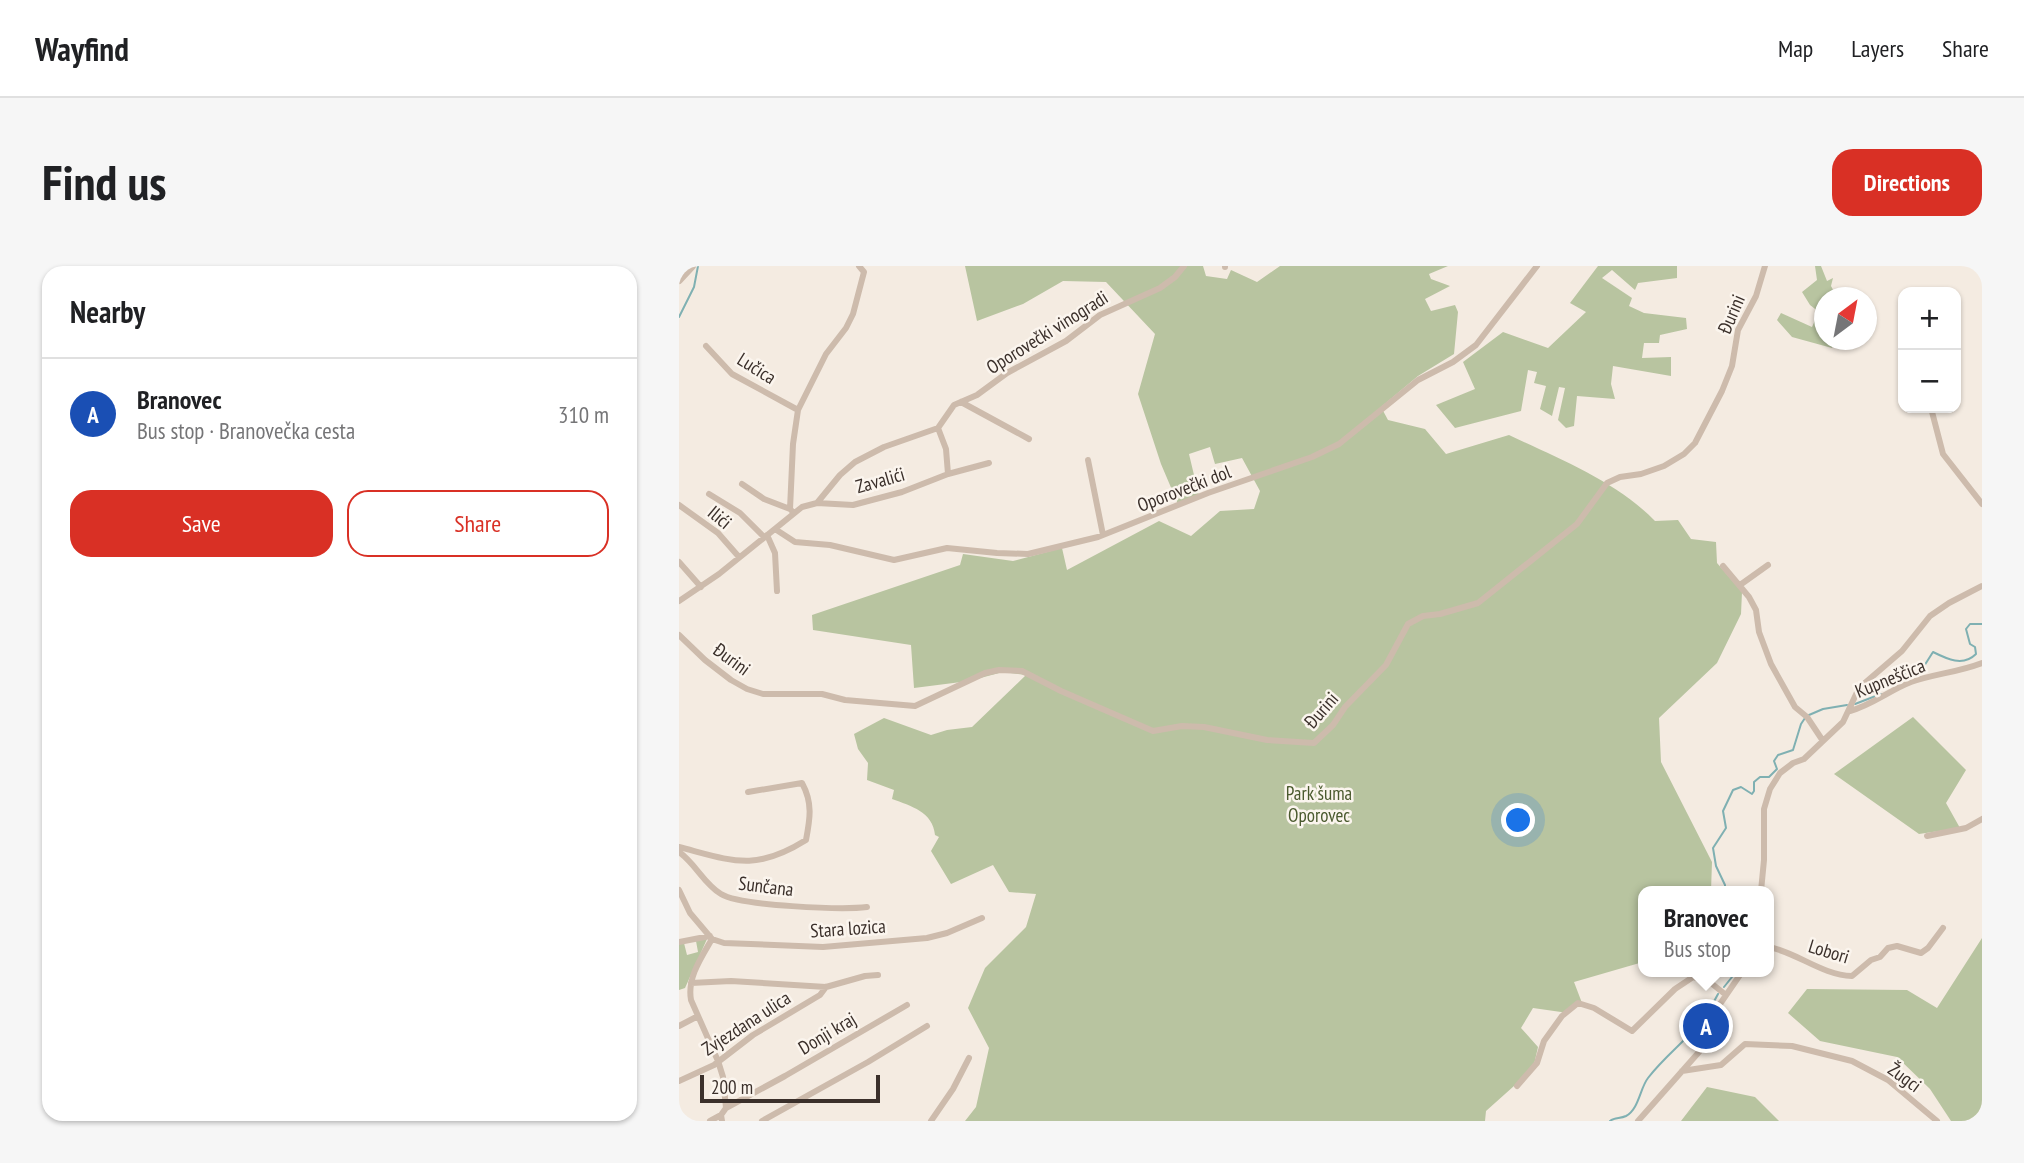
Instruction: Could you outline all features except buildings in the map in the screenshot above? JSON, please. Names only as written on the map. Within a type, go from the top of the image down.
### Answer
[{"type":"street","points":[[679,281],[692,266]]},
{"type":"street","points":[[792,510],[793,444],[798,410],[826,354],[853,314],[864,272],[859,266]]},
{"type":"street","name":"Oporovečki vinogradi","points":[[817,503],[840,475],[855,463],[884,447],[938,428],[951,407],[977,395],[1007,373],[1066,341],[1100,315],[1160,288],[1184,266]]},
{"type":"street","name":"Oporovečki dol","points":[[775,529],[795,542],[830,545],[894,560],[947,548],[996,554],[1028,554],[1103,535],[1208,493],[1312,457],[1339,444],[1418,380],[1453,362],[1476,345],[1537,266]]},
{"type":"street","name":"Đurini","points":[[679,635],[731,680],[763,694],[822,694],[845,700],[915,706],[985,673],[999,670],[1022,671],[1153,731],[1182,726],[1204,727],[1266,740],[1314,743],[1386,665],[1413,619],[1478,603],[1577,524],[1607,483],[1664,466],[1684,454],[1695,443],[1732,366],[1738,330],[1756,296],[1765,266]]},
{"type":"street","name":"Lučica","points":[[706,346],[732,374],[798,410]]},
{"type":"street","points":[[961,402],[1029,439]]},
{"type":"street","points":[[1932,413],[1943,454],[1982,504]]},
{"type":"street","points":[[938,428],[946,449],[949,474]]},
{"type":"street","points":[[1088,460],[1103,535]]},
{"type":"street","name":"Zavalići","points":[[817,503],[853,505],[989,463]]},
{"type":"street","points":[[742,484],[764,499],[792,510]]},
{"type":"street","points":[[709,494],[740,513],[766,536],[775,553],[777,592]]},
{"type":"street","points":[[679,601],[775,529],[792,510],[817,503]]},
{"type":"street","name":"Ilići","points":[[679,505],[718,533],[739,557]]},
{"type":"street","points":[[679,562],[701,587]]},
{"type":"street","points":[[1740,584],[1768,565]]},
{"type":"street","points":[[1723,566],[1740,584],[1756,610],[1759,632],[1770,664],[1795,707],[1807,717],[1823,741]]},
{"type":"street","points":[[1761,886],[1764,809],[1770,789],[1780,773],[1804,758],[1843,722],[1859,688],[1902,651],[1930,617],[1949,603],[1982,586]]},
{"type":"street","name":"Kupneščica","points":[[1851,707],[1910,682],[1965,670],[1982,663]]},
{"type":"street","points":[[679,849],[749,862],[786,853],[806,840],[811,810],[802,783],[748,792]]},
{"type":"street","points":[[1927,836],[1966,828],[1982,819]]},
{"type":"street","name":"Sunčana","points":[[679,849],[714,889],[728,898],[799,906],[849,909],[867,907]]},
{"type":"street","points":[[679,890],[690,913],[711,937],[691,983],[691,1000],[723,1077],[726,1108],[721,1118],[710,1121]]},
{"type":"street","name":"Stara lozica","points":[[679,942],[711,937],[724,943],[823,947],[927,938],[947,933],[982,918]]},
{"type":"street","name":"Lobori","points":[[1774,949],[1807,963],[1852,976],[1871,960],[1880,957],[1888,948],[1897,946],[1921,953],[1943,928]]},
{"type":"street","points":[[691,983],[731,981],[826,987],[878,975]]},
{"type":"street","points":[[1517,1086],[1537,1063],[1544,1041],[1562,1016],[1578,1003],[1594,1008],[1632,1031],[1675,989],[1693,977],[1711,983],[1726,995]]},
{"type":"street","points":[[1637,1121],[1699,1052],[1713,1018],[1739,977]]},
{"type":"street","name":"Zvjezdana ulica","points":[[679,1081],[718,1061],[753,1035],[820,995],[826,987]]},
{"type":"street","name":"Donji kraj","points":[[726,1108],[907,1005]]},
{"type":"street","points":[[679,1026],[698,1016]]},
{"type":"street","points":[[762,1121],[927,1026]]},
{"type":"street","name":"Žugci","points":[[1682,1071],[1721,1065],[1745,1044],[1812,1050],[1852,1061],[1888,1080],[1937,1121]]},
{"type":"street","points":[[931,1121],[953,1089],[969,1058]]},
{"type":"green space","name":"Park šuma Oporovec","points":[[965,266],[1203,266],[1206,276],[1227,279],[1231,270],[1257,282],[1280,266],[1448,266],[1429,274],[1431,279],[1450,286],[1425,299],[1431,311],[1455,305],[1458,312],[1454,354],[1418,376],[1381,407],[1388,420],[1425,429],[1446,454],[1509,435],[1605,483],[1623,494],[1655,521],[1678,520],[1691,539],[1716,542],[1717,563],[1742,592],[1741,614],[1717,663],[1659,718],[1661,762],[1712,862],[1711,886],[1638,886],[1638,963],[1574,982],[1582,1003],[1568,1013],[1533,1008],[1521,1028],[1538,1047],[1533,1069],[1486,1111],[1485,1121],[965,1121],[976,1107],[989,1048],[968,1008],[985,968],[1026,927],[1036,894],[1009,892],[993,865],[951,884],[931,851],[939,837],[935,835],[930,821],[920,811],[892,799],[894,790],[867,780],[868,763],[858,749],[854,734],[884,718],[931,735],[972,727],[1026,675],[1003,672],[969,681],[914,688],[911,645],[813,630],[812,615],[960,565],[963,554],[1013,561],[1062,548],[1067,570],[1159,521],[1191,536],[1220,511],[1254,509],[1260,491],[1242,458],[1215,464],[1210,447],[1189,454],[1199,496],[1178,504],[1161,464],[1138,394],[1155,334],[1106,282],[1063,281],[1023,304],[977,321]]},
{"type":"green space","points":[[1598,266],[1677,266],[1677,278],[1638,283],[1635,290],[1612,270],[1602,278],[1632,298],[1629,306],[1644,313],[1686,318],[1687,329],[1660,335],[1659,343],[1644,343],[1642,358],[1671,357],[1671,376],[1613,366],[1611,384],[1615,399],[1577,396],[1574,426],[1566,428],[1558,420],[1565,388],[1559,387],[1552,416],[1540,409],[1546,386],[1534,383],[1537,372],[1528,370],[1521,411],[1455,428],[1436,405],[1475,389],[1463,362],[1503,332],[1548,348],[1586,312],[1570,303]]},
{"type":"green space","points":[[1815,266],[1821,266],[1827,281],[1833,278],[1832,287],[1814,287],[1814,308],[1802,292],[1817,280]]},
{"type":"green space","points":[[1781,313],[1812,327],[1814,323],[1814,343],[1792,337],[1777,320]]},
{"type":"green space","points":[[1913,717],[1966,770],[1946,803],[1960,828],[1919,834],[1834,774]]},
{"type":"green space","points":[[1982,938],[1982,1121],[1951,1121],[1930,1089],[1897,1057],[1820,1041],[1788,1013],[1807,989],[1907,990],[1937,1008]]},
{"type":"green space","points":[[707,939],[685,988],[679,990],[679,944],[684,943],[687,955],[698,952],[696,941]]},
{"type":"green space","points":[[1707,1087],[1755,1097],[1779,1121],[1681,1121]]},
{"type":"waterway","points":[[679,317],[694,287],[698,266]]},
{"type":"waterway","points":[[1908,681],[1903,670],[1905,668],[1919,674],[1933,652],[1960,661],[1971,658],[1976,654],[1975,647],[1970,644],[1966,629],[1970,624],[1982,624]]},
{"type":"waterway","points":[[1855,704],[1881,694]]},
{"type":"waterway","points":[[1809,715],[1823,709],[1847,705]]},
{"type":"waterway","points":[[1725,886],[1716,866],[1713,848],[1726,828],[1723,811],[1733,790],[1741,787],[1752,794],[1754,782],[1760,777],[1769,777],[1777,769],[1774,761],[1778,755],[1793,750],[1805,718]]},
{"type":"waterway","points":[[1724,987],[1732,977]]},
{"type":"waterway","points":[[1610,1121],[1630,1113],[1637,1104],[1648,1078],[1703,1020],[1718,994]]},
{"type":"place","name":"Branovec","points":[[1706,1026]]}]
